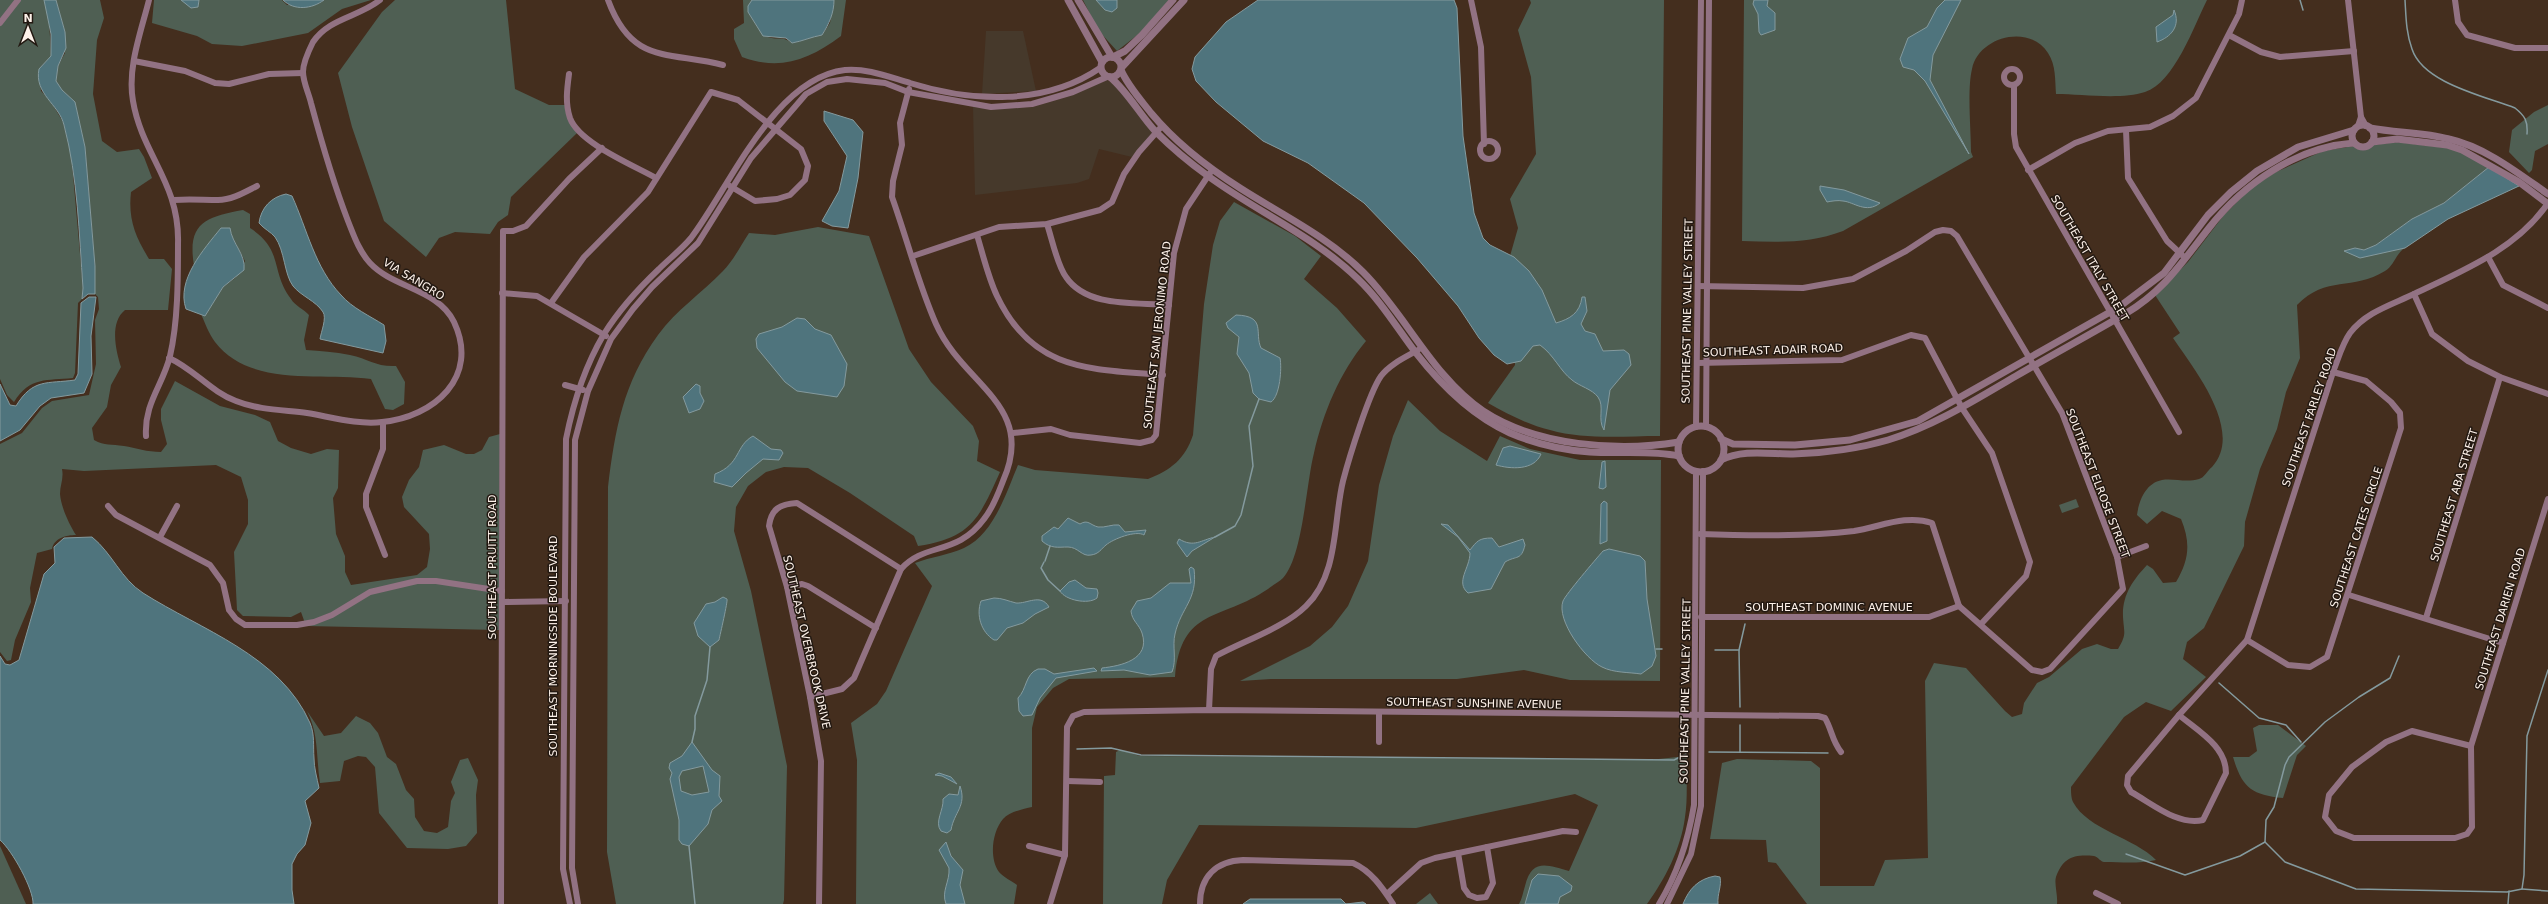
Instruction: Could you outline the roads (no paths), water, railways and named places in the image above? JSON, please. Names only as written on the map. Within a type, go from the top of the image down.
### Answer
[{"type":"street","points":[[0,23],[18,0]]},
{"type":"street","points":[[146,436],[147,410],[169,358],[178,243],[174,200],[136,116],[132,86],[134,61],[148,0]]},
{"type":"street","name":"VIA SANGRO","points":[[169,358],[186,365],[235,401],[254,406],[364,422],[383,422],[439,402],[458,375],[461,357],[460,339],[453,321],[444,308],[378,270],[361,251],[328,167],[303,73],[308,54],[320,34],[333,23],[373,5],[380,0]]},
{"type":"street","points":[[608,0],[618,25],[631,39],[645,48],[658,54],[723,65]]},
{"type":"street","points":[[1068,0],[1101,65],[1109,77],[1118,84],[1157,132],[1210,173],[1309,239],[1359,279],[1390,315],[1415,352],[1452,394],[1480,417],[1510,432],[1542,444],[1567,450],[1662,453],[1679,456]]},
{"type":"street","points":[[1078,0],[1112,57],[1119,60],[1126,81],[1162,126],[1210,173],[1312,231],[1362,271],[1394,308],[1456,388],[1484,411],[1538,435],[1591,445],[1663,445],[1679,442]]},
{"type":"street","points":[[1101,65],[1112,57],[1125,51],[1173,4],[1184,0]]},
{"type":"street","points":[[1471,0],[1481,47],[1484,144]]},
{"type":"street","name":"SOUTHEAST PINE VALLEY STREET","points":[[1696,427],[1701,0]]},
{"type":"street","name":"SOUTHEAST PINE VALLEY STREET","points":[[1706,427],[1709,0]]},
{"type":"street","points":[[2028,170],[2075,143],[2108,131],[2150,127],[2173,116],[2196,98],[2239,14],[2242,0]]},
{"type":"street","points":[[2348,0],[2362,128]]},
{"type":"street","points":[[2455,0],[2462,30],[2467,35],[2515,48],[2548,48]]},
{"type":"street","points":[[1109,77],[1117,76],[1121,68],[1173,4]]},
{"type":"street","points":[[1701,16],[1708,14]]},
{"type":"street","points":[[2229,35],[2261,52],[2280,57],[2354,51]]},
{"type":"street","points":[[134,61],[185,71],[222,84],[248,80],[269,74],[303,73]]},
{"type":"street","name":"SOUTHEAST MORNINGSIDE BOULEVARD","points":[[570,904],[563,869],[565,680],[564,532],[566,439],[580,389],[604,335],[626,304],[646,281],[691,237],[744,154],[767,124],[801,87],[824,74],[846,70],[887,75],[911,84],[979,97],[1024,96],[1068,85],[1101,65]]},
{"type":"street","points":[[846,70],[847,79]]},
{"type":"street","points":[[569,74],[566,101],[570,119],[581,133],[602,148],[656,178]]},
{"type":"street","name":"SOUTHEAST MORNINGSIDE BOULEVARD","points":[[578,904],[572,868],[574,680],[572,601],[574,461],[576,434],[588,392],[611,339],[633,309],[652,287],[698,243],[751,158],[774,130],[806,94],[827,82],[847,79],[885,83],[908,92],[992,107],[1032,104],[1071,93],[1109,77]]},
{"type":"street","points":[[810,697],[842,689],[849,684],[862,662],[901,569],[909,560],[919,554],[943,549],[964,540],[985,518],[1010,467],[1013,450],[1012,433],[1002,407],[956,358],[936,324],[892,198],[892,181],[902,144],[900,123],[911,84]]},
{"type":"street","points":[[1068,85],[1071,93]]},
{"type":"street","name":"SOUTHEAST ITALY STREET","points":[[2014,85],[2014,134],[2016,147],[2179,432]]},
{"type":"street","points":[[551,303],[584,257],[638,204],[711,92],[738,100],[774,130],[801,149],[808,166],[805,180],[790,194],[777,199],[755,201],[726,184]]},
{"type":"street","points":[[1022,104],[1024,96]]},
{"type":"street","points":[[978,105],[979,97]]},
{"type":"street","points":[[1700,107],[1708,106]]},
{"type":"street","points":[[913,256],[999,227],[1047,224],[1100,210],[1112,202],[1124,174],[1162,126]]},
{"type":"street","points":[[2362,128],[2373,133],[2372,142]]},
{"type":"street","points":[[2354,143],[2352,137],[2362,128]]},
{"type":"street","points":[[2479,154],[2447,145],[2397,139],[2372,142],[2363,147],[2354,143],[2322,148],[2296,158],[2258,179],[2234,201],[2208,229],[2187,258],[2157,290],[2112,316],[2030,359],[1959,400],[1890,435],[1788,445],[1733,444],[1721,439],[1712,429],[1706,427],[1696,427],[1685,432],[1679,442],[1679,456],[1683,463],[1700,471],[1710,469],[1721,460],[1733,454],[1788,454],[1849,448],[1890,435],[1917,429],[1962,408],[2034,366],[2112,316],[2164,273],[2181,254],[2208,215],[2228,195],[2257,171],[2293,150],[2362,128],[2449,139],[2479,154],[2548,194]]},
{"type":"street","points":[[2126,130],[2128,178],[2167,241],[2187,258]]},
{"type":"street","name":"SOUTHEAST PRUITT ROAD","points":[[501,904],[503,231],[513,231],[526,226],[569,179],[602,148]]},
{"type":"street","points":[[2293,150],[2296,158]]},
{"type":"street","name":"SOUTHEAST SAN JERONIMO ROAD","points":[[1012,433],[1051,429],[1070,435],[1097,440],[1140,443],[1152,440],[1158,426],[1174,253],[1186,209],[1210,173]]},
{"type":"street","points":[[2521,179],[2548,203]]},
{"type":"street","points":[[174,200],[205,198],[219,200],[233,197],[257,186]]},
{"type":"street","points":[[1699,195],[1707,195]]},
{"type":"street","points":[[2228,195],[2234,201]]},
{"type":"street","name":"SOUTHEAST FARLEY ROAD","points":[[2179,715],[2221,751],[2226,765],[2226,773],[2203,820],[2193,822],[2182,821],[2131,792],[2127,785],[2128,776],[2179,715],[2247,640],[2333,372],[2350,334],[2366,318],[2385,306],[2414,294],[2488,257],[2516,239],[2538,218],[2548,203]]},
{"type":"street","points":[[1047,224],[1065,276],[1082,294],[1096,299],[1169,305]]},
{"type":"street","name":"SOUTHEAST ELROSE STREET","points":[[1707,286],[1803,288],[1854,279],[1915,246],[1935,232],[1947,230],[1957,236],[2062,413],[2117,557],[2123,589],[2050,669],[2042,672],[2032,670],[1959,606]]},
{"type":"street","points":[[977,235],[996,295],[1008,316],[1030,342],[1056,360],[1090,369],[1163,375]]},
{"type":"street","points":[[691,237],[698,243]]},
{"type":"street","points":[[2488,257],[2503,285],[2548,308]]},
{"type":"street","points":[[646,281],[652,287]]},
{"type":"street","points":[[1698,286],[1707,286]]},
{"type":"street","points":[[502,293],[528,294],[551,303],[611,339]]},
{"type":"street","points":[[2414,294],[2432,334],[2468,361],[2500,378],[2548,394]]},
{"type":"street","name":"SOUTHEAST ADAIR ROAD","points":[[1697,363],[1842,360],[1911,335],[1925,338],[1962,408],[1992,453],[2030,562],[2026,576],[1981,624]]},
{"type":"street","points":[[1209,710],[1211,669],[1216,656],[1278,626],[1306,606],[1322,582],[1331,559],[1343,481],[1370,400],[1382,376],[1399,360],[1423,347]]},
{"type":"street","name":"SOUTHEAST CATES CIRCLE","points":[[2247,640],[2288,665],[2303,668],[2317,665],[2327,657],[2349,595],[2400,428],[2400,413],[2391,402],[2366,381],[2333,372]]},
{"type":"street","name":"SOUTHEAST ABA STREET","points":[[2426,618],[2500,378]]},
{"type":"street","points":[[565,385],[588,392]]},
{"type":"street","points":[[383,422],[383,449],[366,494],[366,507],[385,555]]},
{"type":"street","points":[[1721,439],[1723,453],[1721,460]]},
{"type":"street","points":[[1788,445],[1788,454]]},
{"type":"street","points":[[565,462],[574,461]]},
{"type":"street","name":"SOUTHEAST PINE VALLEY STREET","points":[[1659,904],[1676,873],[1690,830],[1694,805],[1697,534],[1700,471]]},
{"type":"street","name":"SOUTHEAST PINE VALLEY STREET","points":[[1667,904],[1683,875],[1697,833],[1702,785],[1704,534],[1700,471]]},
{"type":"street","name":"SOUTHEAST DARIEN ROAD","points":[[2471,746],[2412,731],[2386,742],[2352,767],[2329,795],[2325,817],[2336,831],[2354,838],[2455,838],[2467,834],[2472,826],[2471,746],[2548,499]]},
{"type":"street","name":"SOUTHEAST OVERBROOK DRIVE","points":[[819,904],[821,761],[810,697],[786,588],[769,526],[770,516],[776,508],[785,504],[797,503],[901,569]]},
{"type":"street","points":[[108,506],[116,515],[160,537],[210,565],[217,572],[223,583],[229,610],[236,619],[245,625],[297,625],[314,622],[332,615],[370,592],[417,581],[436,581],[502,591]]},
{"type":"street","points":[[160,537],[177,506]]},
{"type":"street","points":[[1697,534],[1778,535],[1854,531],[1920,519],[1932,523],[1959,606]]},
{"type":"street","points":[[564,532],[573,532]]},
{"type":"street","points":[[2117,557],[2146,546]]},
{"type":"street","points":[[786,588],[802,584],[808,586],[876,628]]},
{"type":"street","points":[[2349,595],[2503,643]]},
{"type":"street","points":[[502,602],[572,601]]},
{"type":"street","name":"SOUTHEAST DOMINIC AVENUE","points":[[1696,617],[1930,617],[1959,606]]},
{"type":"street","points":[[565,680],[574,680]]},
{"type":"street","name":"SOUTHEAST SUNSHINE AVENUE","points":[[1067,781],[1067,727],[1073,716],[1084,712],[1209,710],[1825,718],[1829,726],[1832,740],[1841,752]]},
{"type":"street","points":[[1379,712],[1379,742]]},
{"type":"street","points":[[564,758],[573,758]]},
{"type":"street","points":[[1050,904],[1065,855],[1067,781],[1100,782]]},
{"type":"street","points":[[1386,894],[1421,863],[1458,853],[1563,831],[1576,832]]},
{"type":"street","points":[[563,835],[572,835]]},
{"type":"street","points":[[1030,846],[1065,855]]},
{"type":"street","points":[[1458,853],[1464,888],[1469,896],[1482,898],[1490,892],[1493,883],[1486,847]]},
{"type":"street","points":[[1200,904],[1204,882],[1218,866],[1231,861],[1353,863],[1364,868],[1393,904]]},
{"type":"street","points":[[2096,893],[2118,904]]},
{"type":"water","points":[[44,0],[56,0],[65,32],[66,48],[58,66],[56,81],[62,90],[75,102],[85,147],[95,266],[95,294],[88,294],[82,299],[83,288],[77,206],[69,145],[61,118],[43,92],[38,78],[39,69],[51,56],[51,34]]},
{"type":"water","points":[[181,0],[199,0],[198,7],[191,8]]},
{"type":"water","points":[[283,0],[324,0],[309,7],[303,8],[287,4]]},
{"type":"water","points":[[752,0],[834,0],[831,18],[822,35],[792,43],[786,38],[763,36],[748,12],[748,6]]},
{"type":"water","points":[[1096,0],[1117,0],[1117,8],[1112,12],[1105,10]]},
{"type":"water","points":[[1258,0],[1454,0],[1457,8],[1463,136],[1474,213],[1483,238],[1490,245],[1514,257],[1529,271],[1542,290],[1556,323],[1566,320],[1574,314],[1581,303],[1582,297],[1585,297],[1587,311],[1581,324],[1585,331],[1595,334],[1603,351],[1624,350],[1629,354],[1631,365],[1610,390],[1604,430],[1601,422],[1601,405],[1598,397],[1568,376],[1545,349],[1540,345],[1533,346],[1521,361],[1507,364],[1494,355],[1479,338],[1458,306],[1417,258],[1364,203],[1308,163],[1263,141],[1216,102],[1196,81],[1192,69],[1195,57],[1226,22]]},
{"type":"water","points":[[1754,0],[1768,0],[1767,6],[1775,13],[1775,30],[1761,35],[1759,32],[1758,14],[1753,4]]},
{"type":"water","points":[[1945,0],[1961,0],[1933,55],[1930,80],[1969,154],[1925,81],[1914,70],[1903,67],[1900,59],[1908,38],[1927,27],[1937,8]]},
{"type":"water","points":[[2174,10],[2176,21],[2173,30],[2167,37],[2157,42],[2156,27],[2173,15]]},
{"type":"water","points":[[824,111],[853,120],[863,132],[858,178],[848,228],[832,226],[822,221],[839,191],[847,156],[824,121]]},
{"type":"water","points":[[2489,167],[2519,186],[2448,219],[2405,248],[2360,258],[2344,251],[2355,248],[2364,250],[2376,245],[2412,219],[2444,203]]},
{"type":"water","points":[[1820,186],[1844,190],[1880,203],[1875,206],[1865,207],[1841,201],[1827,202],[1820,190]]},
{"type":"water","points":[[286,194],[292,196],[312,248],[324,273],[332,284],[350,304],[384,325],[386,341],[383,353],[320,339],[324,321],[323,312],[293,286],[288,275],[281,249],[275,237],[259,223],[264,208],[271,201],[281,195]]},
{"type":"water","points":[[221,228],[230,228],[233,239],[243,259],[244,270],[223,287],[205,316],[186,309],[184,298],[185,287],[193,266]]},
{"type":"water","points":[[89,297],[96,297],[91,336],[92,374],[84,393],[51,398],[40,406],[20,430],[0,441],[0,384],[10,405],[16,406],[28,391],[41,384],[75,380],[78,374],[81,303]]},
{"type":"water","points":[[1236,315],[1252,318],[1258,326],[1261,348],[1280,358],[1281,368],[1278,388],[1274,399],[1271,402],[1259,399],[1253,393],[1249,373],[1237,354],[1239,337],[1228,328],[1226,323]]},
{"type":"water","points":[[797,318],[805,319],[815,329],[831,335],[847,364],[844,386],[837,397],[797,391],[785,382],[757,348],[756,339],[759,334],[782,327]]},
{"type":"water","points":[[696,384],[700,386],[700,393],[704,401],[700,409],[689,413],[683,397]]},
{"type":"water","points":[[753,436],[771,449],[781,450],[783,453],[779,460],[763,459],[732,487],[714,482],[715,474],[723,470],[734,460],[743,445]]},
{"type":"water","points":[[1510,446],[1541,454],[1538,460],[1527,466],[1515,468],[1496,465],[1503,448]]},
{"type":"water","points":[[1605,461],[1606,487],[1603,489],[1599,488],[1602,462]]},
{"type":"water","points":[[1604,501],[1607,503],[1607,541],[1600,544],[1601,504]]},
{"type":"water","points":[[1068,518],[1080,524],[1087,522],[1098,527],[1119,525],[1125,532],[1146,530],[1144,535],[1130,534],[1114,540],[1098,552],[1091,555],[1085,555],[1071,547],[1052,546],[1045,544],[1042,541],[1042,536],[1054,527],[1058,529]]},
{"type":"water","points":[[1441,524],[1448,525],[1470,550],[1479,541],[1488,538],[1492,538],[1499,547],[1523,539],[1525,545],[1520,556],[1505,562],[1491,589],[1468,593],[1464,589],[1463,579],[1470,553],[1458,537]]},
{"type":"water","points":[[92,537],[99,543],[135,587],[237,646],[279,679],[297,699],[312,727],[314,766],[319,788],[305,801],[311,823],[305,845],[297,854],[292,864],[292,890],[294,904],[33,904],[30,890],[21,870],[10,852],[0,840],[0,656],[5,664],[10,665],[19,660],[44,574],[55,563],[54,547],[64,538]]},
{"type":"water","points":[[1215,537],[1192,551],[1187,557],[1177,543],[1179,539],[1184,542],[1193,543]]},
{"type":"water","points":[[1609,549],[1640,556],[1645,561],[1647,599],[1656,656],[1652,666],[1641,674],[1611,670],[1595,663],[1580,648],[1564,618],[1562,609],[1565,597],[1603,551]]},
{"type":"water","points":[[1191,567],[1194,569],[1194,588],[1175,634],[1174,663],[1172,672],[1150,675],[1124,670],[1101,671],[1102,668],[1132,660],[1142,650],[1144,642],[1142,633],[1131,611],[1137,601],[1151,598],[1170,583],[1191,583],[1189,569]]},
{"type":"water","points":[[1075,580],[1086,588],[1097,589],[1097,598],[1088,601],[1077,600],[1067,597],[1060,591],[1069,582]]},
{"type":"water","points":[[723,597],[727,599],[727,601],[719,640],[710,647],[698,636],[694,623],[706,604],[715,602]]},
{"type":"water","points":[[994,598],[1016,603],[1038,600],[1046,603],[1049,607],[1035,614],[1023,623],[1007,628],[997,640],[994,640],[983,628],[979,617],[979,612],[981,601]]},
{"type":"water","points":[[1094,668],[1097,671],[1056,678],[1040,698],[1032,715],[1023,716],[1019,711],[1018,698],[1028,678],[1038,669],[1045,669],[1054,674]]},
{"type":"water","points":[[692,742],[712,770],[720,776],[719,796],[722,801],[712,810],[708,824],[689,846],[682,844],[679,840],[679,820],[670,779],[672,773],[669,768],[670,763],[682,756]],"holes":[[[703,766],[709,792],[692,795],[681,791],[679,777],[682,771]]]},
{"type":"water","points":[[939,773],[951,777],[957,784],[942,776],[935,775]]},
{"type":"water","points":[[960,786],[962,793],[961,804],[951,830],[947,833],[941,831],[938,824],[943,799],[949,794],[958,795]]},
{"type":"water","points":[[946,842],[951,856],[963,870],[960,885],[965,904],[946,904],[944,895],[949,868],[939,850]]},
{"type":"water","points":[[1538,874],[1559,876],[1572,886],[1571,891],[1560,897],[1558,904],[1525,904],[1532,880]]},
{"type":"water","points":[[1715,876],[1720,877],[1718,904],[1683,904],[1691,889],[1699,882]]},
{"type":"water","points":[[1250,899],[1341,899],[1346,904],[1243,904]]},
{"type":"water","points":[[1363,902],[1366,904],[1346,904]]},
{"type":"waterway","points":[[2300,0],[2303,10]]},
{"type":"waterway","points":[[2405,0],[2409,37],[2412,49],[2418,61],[2428,71],[2456,87],[2515,108],[2525,119],[2527,134]]},
{"type":"waterway","points":[[1215,537],[1235,526],[1241,515],[1253,466],[1249,426],[1259,399]]},
{"type":"waterway","points":[[1045,561],[1050,546]]},
{"type":"waterway","points":[[1044,562],[1041,568],[1048,580],[1060,591]]},
{"type":"waterway","points":[[1740,707],[1739,650],[1745,624]]},
{"type":"waterway","points":[[692,742],[695,729],[695,716],[707,680],[710,647]]},
{"type":"waterway","points":[[1656,649],[1662,649]]},
{"type":"waterway","points":[[1715,650],[1739,650]]},
{"type":"waterway","points":[[2265,842],[2266,820],[2274,807],[2285,765],[2289,757],[2325,722],[2359,697],[2390,678],[2399,656]]},
{"type":"waterway","points":[[2126,854],[2185,875],[2240,856],[2265,842],[2285,862],[2356,889],[2507,892],[2522,889],[2524,875],[2527,736],[2548,670]]},
{"type":"waterway","points":[[2219,683],[2259,718],[2286,725],[2301,742]]},
{"type":"waterway","points":[[1740,725],[1740,752]]},
{"type":"waterway","points":[[1077,749],[1111,748],[1141,755],[1674,760],[1686,754]]},
{"type":"waterway","points":[[1709,752],[1828,753]]},
{"type":"waterway","points":[[689,846],[695,904]]},
{"type":"waterway","points":[[2522,889],[2548,891]]},
{"type":"waterway","points":[[2508,904],[2509,891]]}]
